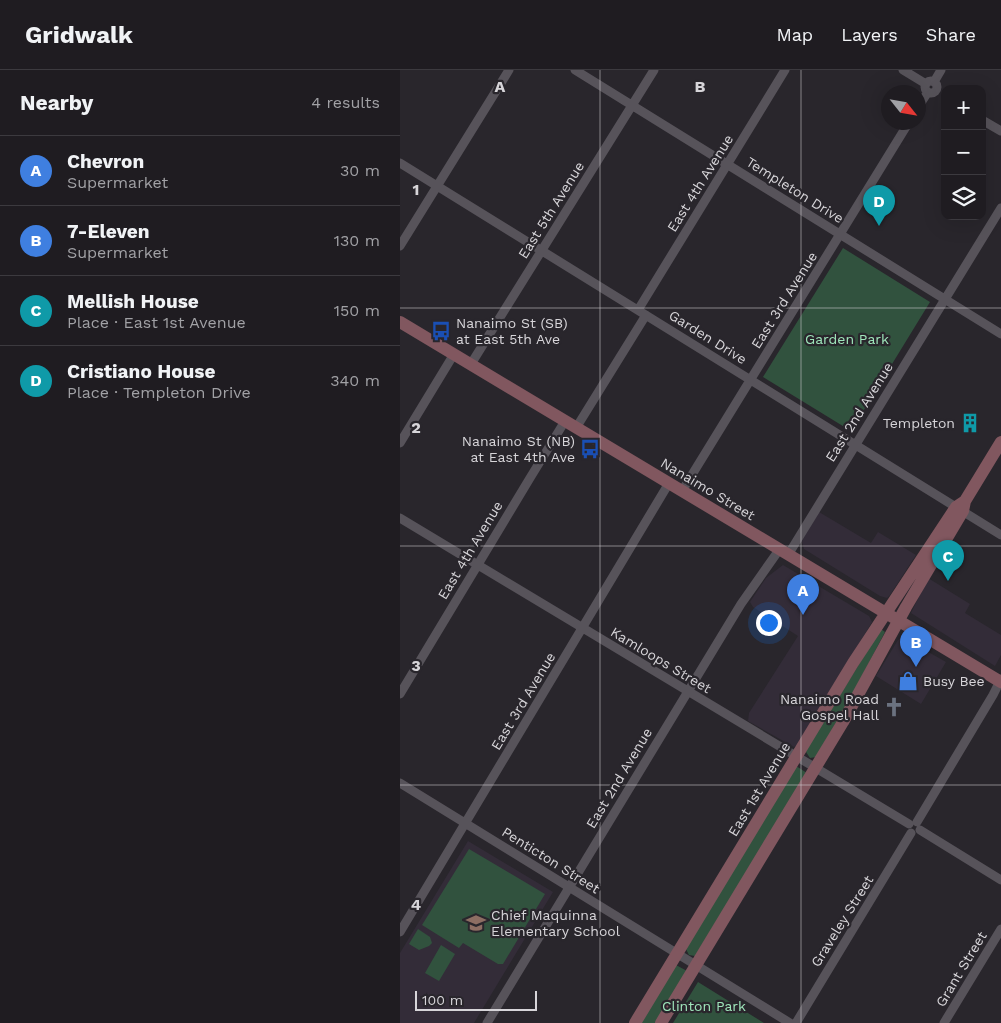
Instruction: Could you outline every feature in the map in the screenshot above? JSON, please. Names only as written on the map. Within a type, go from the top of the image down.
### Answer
[{"type":"main road","name":"Nanaimo Street","points":[[400,322],[899,622],[1001,681]]},
{"type":"main road","name":"East 1st Avenue","points":[[634,1023],[885,613],[961,506],[1001,442]]},
{"type":"main road","name":"East 1st Avenue","points":[[661,1023],[843,722],[961,506]]},
{"type":"street","points":[[400,246],[509,70]]},
{"type":"street","name":"Templeton Drive","points":[[575,70],[1001,334]]},
{"type":"street","name":"East 5th Avenue","points":[[471,364],[654,70]]},
{"type":"street","name":"East 4th Avenue","points":[[400,694],[478,564],[571,424],[642,312],[785,70]]},
{"type":"street","points":[[903,70],[941,93]]},
{"type":"street","points":[[926,95],[941,70]]},
{"type":"street","points":[[986,122],[1001,131]]},
{"type":"street","name":"East 3rd Avenue","points":[[682,491],[904,130]]},
{"type":"street","name":"Garden Drive","points":[[400,163],[855,444],[961,506],[1001,535]]},
{"type":"street","name":"East 2nd Avenue","points":[[487,1023],[741,604],[783,552],[855,444],[1001,208]]},
{"type":"street","points":[[400,443],[454,354]]},
{"type":"street","name":"East 3rd Avenue","points":[[400,932],[669,483]]},
{"type":"street","name":"Kamloops Street","points":[[400,518],[1001,880]]},
{"type":"street","name":"Graveley Street","points":[[796,1023],[1001,681]]},
{"type":"street","name":"Penticton Street","points":[[400,783],[790,1023]]},
{"type":"street","name":"Grant Street","points":[[944,1023],[1001,929]]},
{"type":"shaded area","points":[[819,512],[871,543],[878,532],[916,555],[887,598],[880,596],[804,549],[803,539]]},
{"type":"shaded area","points":[[783,565],[869,616],[872,622],[799,744],[794,747],[748,721],[749,713],[798,636],[753,607],[750,602],[766,578]]},
{"type":"shaded area","points":[[928,578],[970,604],[965,613],[1001,635],[1001,655],[995,666],[911,613]]},
{"type":"shaded area","points":[[902,637],[946,662],[921,704],[876,676],[898,640]]},
{"type":"shaded area","name":"Chief Maquinna Elementary School","points":[[468,841],[553,892],[474,1023],[400,1023],[400,953]]},
{"type":"green space","name":"Garden Park","points":[[843,248],[930,302],[851,431],[763,377]]},
{"type":"green space","points":[[881,629],[885,632],[854,691],[816,757],[810,758],[806,752],[807,748]]},
{"type":"green space","points":[[796,766],[807,773],[695,956],[689,955],[686,949]]},
{"type":"green space","points":[[469,849],[545,894],[503,964],[498,964],[463,943],[459,948],[422,925]]},
{"type":"green space","points":[[418,929],[430,937],[432,943],[419,950],[409,944]]},
{"type":"green space","points":[[441,945],[455,954],[439,981],[425,973]]},
{"type":"green space","points":[[676,965],[687,971],[657,1023],[640,1023]]},
{"type":"green space","name":"Clinton Park","points":[[698,982],[764,1023],[673,1023]]},
{"type":"place","name":"Cristiano House","points":[[879,226]]},
{"type":"place","name":"Nanaimo St (SB) at East 5th Ave","points":[[441,331]]},
{"type":"place","name":"Templeton","points":[[970,423]]},
{"type":"place","name":"Nanaimo St (NB) at East 4th Ave","points":[[590,449]]},
{"type":"place","name":"Mellish House","points":[[948,581]]},
{"type":"place","name":"Chevron","points":[[803,615]]},
{"type":"place","name":"7-Eleven","points":[[916,667]]},
{"type":"place","name":"Busy Bee","points":[[908,681]]},
{"type":"place","name":"Nanaimo Road Gospel Hall","points":[[894,707]]},
{"type":"place","name":"Chief Maquinna Elementary School","points":[[476,923]]}]
